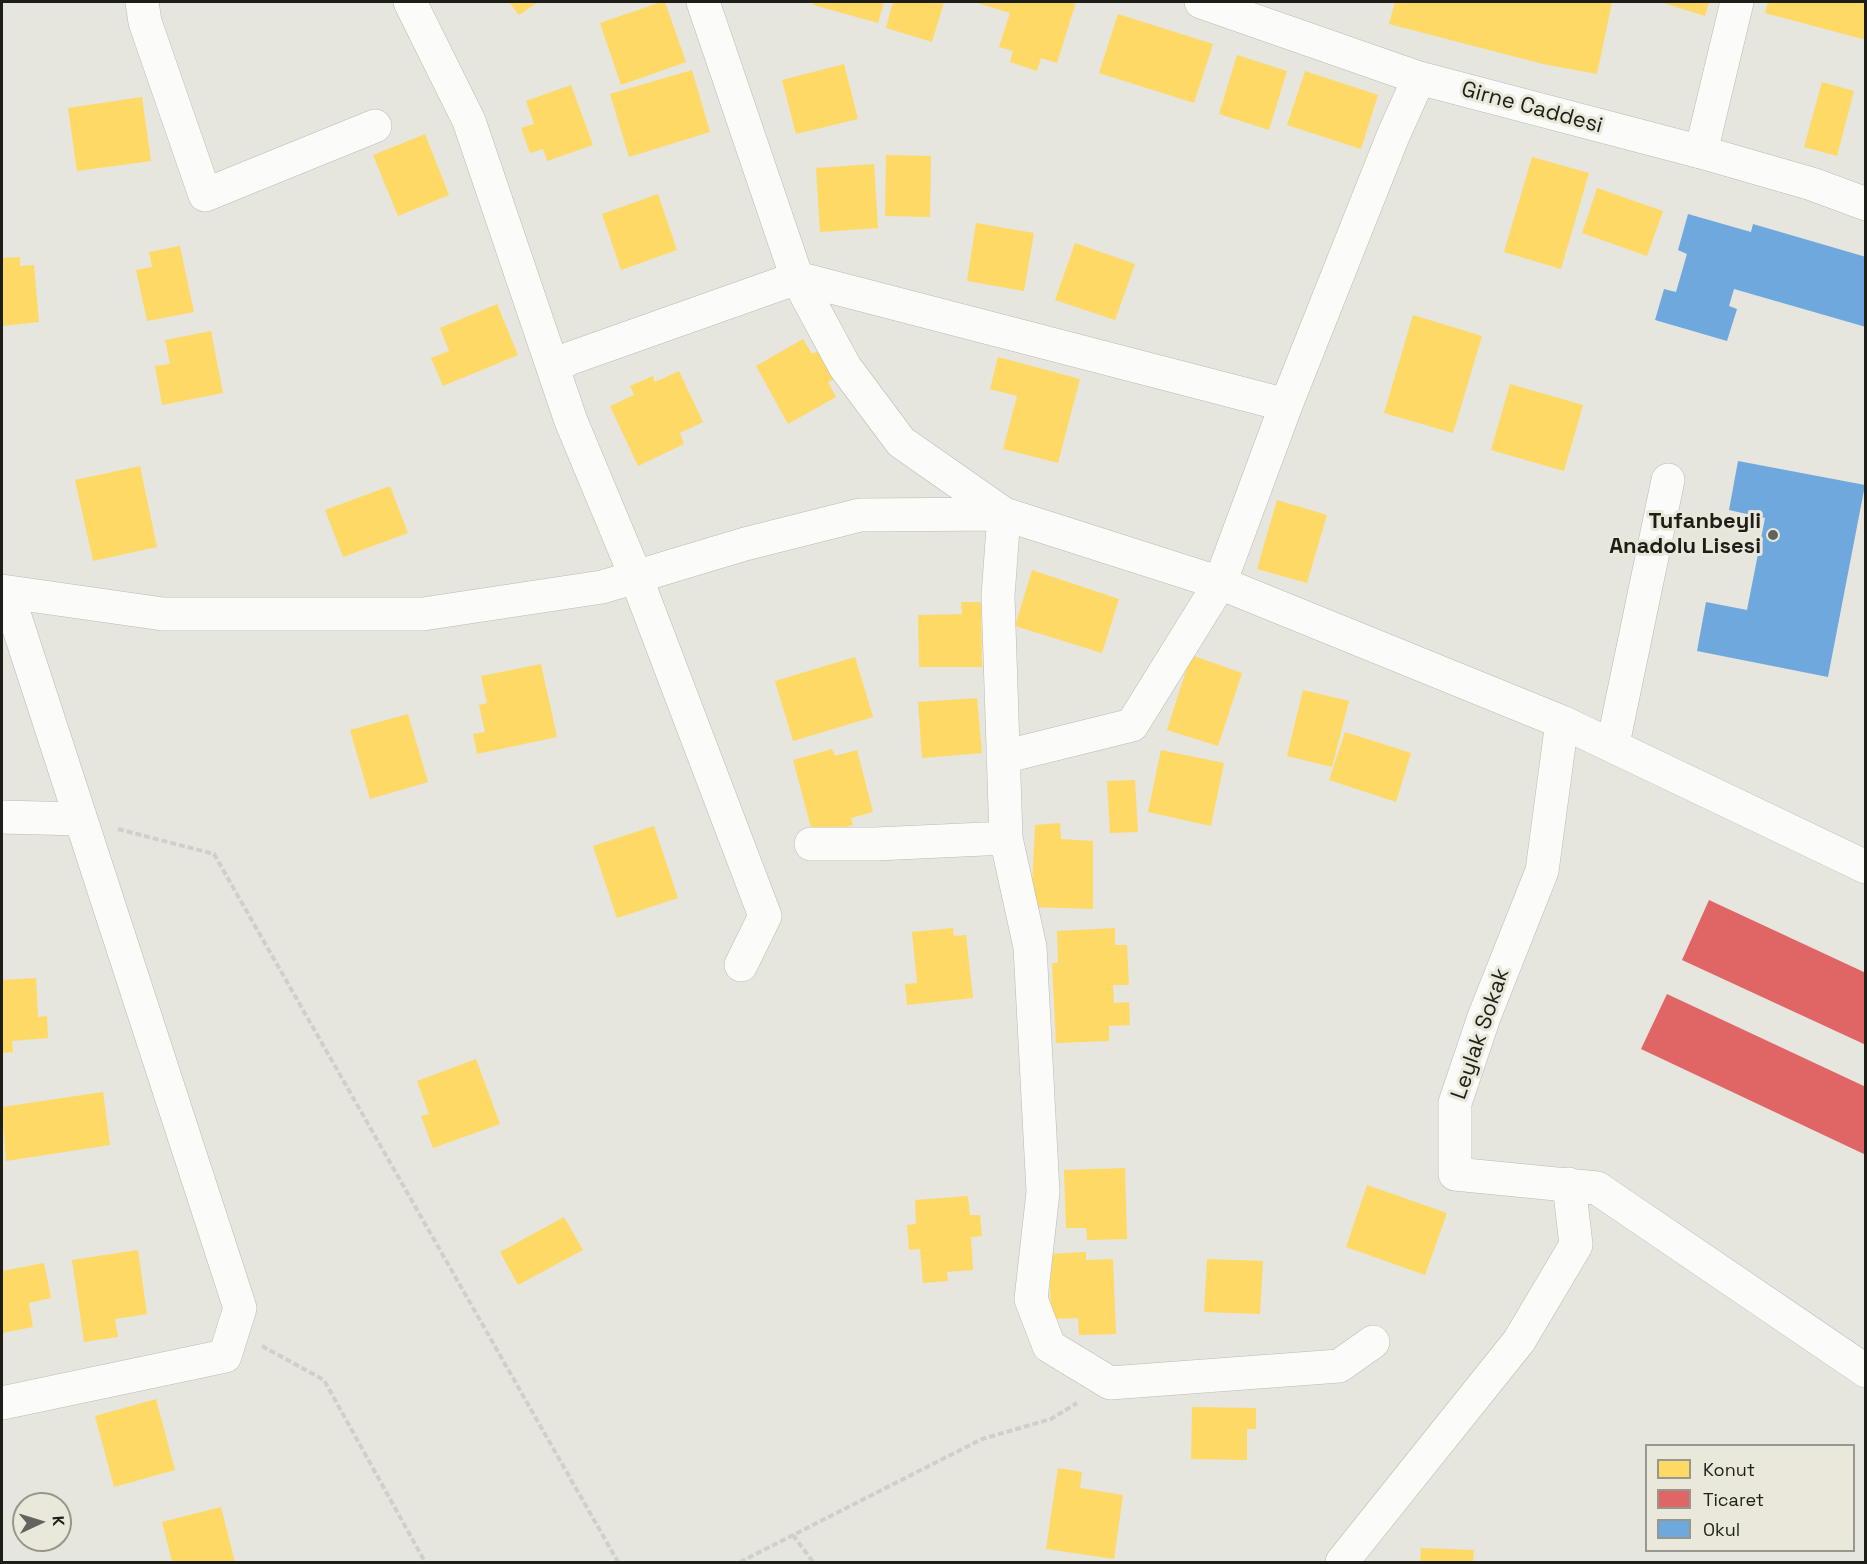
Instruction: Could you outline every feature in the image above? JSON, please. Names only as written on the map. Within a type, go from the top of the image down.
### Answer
[{"type":"street","points":[[142,2],[145,22],[205,195],[375,126]]},
{"type":"street","points":[[410,2],[469,121],[571,421],[636,577],[765,915],[741,965]]},
{"type":"street","points":[[703,2],[797,278],[845,367],[900,442],[1004,514],[1220,583],[1562,722],[1866,867]]},
{"type":"street","name":"Girne Caddesi","points":[[1201,2],[1419,78],[1701,152],[1812,184],[1866,204]]},
{"type":"street","points":[[1701,152],[1737,2]]},
{"type":"street","points":[[1003,757],[1132,725],[1220,583],[1286,405],[1393,136],[1419,78]]},
{"type":"street","points":[[553,367],[571,358],[797,278],[1286,405]]},
{"type":"street","points":[[1612,744],[1668,480]]},
{"type":"street","points":[[2,1404],[225,1356],[240,1308],[4,591],[163,614],[423,614],[602,587],[745,544],[860,514],[1004,514]]},
{"type":"street","points":[[1004,514],[998,596],[1006,838],[1030,947],[1042,1192],[1031,1299],[1049,1346],[1110,1383],[1340,1366],[1373,1342]]},
{"type":"street","name":"Leylak Sokak","points":[[1562,722],[1542,871],[1484,1017],[1455,1103],[1455,1174],[1597,1188],[1866,1371]]},
{"type":"street","points":[[2,817],[80,819]]},
{"type":"street","points":[[811,844],[876,844],[1006,838]]},
{"type":"street","points":[[1342,1563],[1519,1341],[1576,1245],[1569,1184]]},
{"type":"path","points":[[80,819],[214,854],[618,1563]]},
{"type":"path","points":[[233,1330],[324,1380],[425,1563]]},
{"type":"path","points":[[740,1563],[982,1439],[1051,1419],[1110,1383]]},
{"type":"path","points":[[793,1535],[813,1563]]},
{"type":"building: Konut","points":[[509,2],[538,2],[519,15]]},
{"type":"building: Konut","points":[[665,2],[686,62],[621,85],[600,23]]},
{"type":"building: Konut","points":[[814,2],[884,2],[878,23],[813,5]]},
{"type":"building: Konut","points":[[893,2],[944,2],[932,42],[886,28]]},
{"type":"building: Konut","points":[[974,2],[1076,2],[1057,63],[1041,58],[1037,71],[1010,62],[1013,51],[999,47],[1010,13]]},
{"type":"building: Konut","points":[[1395,2],[1612,2],[1597,74],[1543,64],[1389,24]]},
{"type":"building: Konut","points":[[1660,2],[1709,2],[1705,16]]},
{"type":"building: Konut","points":[[1768,2],[1866,2],[1866,40],[1765,13]]},
{"type":"building: Konut","points":[[1118,14],[1213,44],[1194,103],[1099,73]]},
{"type":"building: Konut","points":[[1237,55],[1287,71],[1269,130],[1219,114]]},
{"type":"building: Konut","points":[[844,64],[858,119],[796,134],[782,80]]},
{"type":"building: Konut","points":[[692,70],[710,132],[629,157],[610,94]]},
{"type":"building: Konut","points":[[1305,71],[1378,95],[1361,149],[1287,125]]},
{"type":"building: Konut","points":[[1822,82],[1854,91],[1837,156],[1804,147]]},
{"type":"building: Konut","points":[[571,85],[593,145],[547,161],[543,149],[530,153],[521,128],[534,124],[526,101]]},
{"type":"building: Konut","points":[[142,97],[151,161],[77,171],[68,108]]},
{"type":"building: Konut","points":[[425,134],[449,195],[398,216],[373,155]]},
{"type":"building: Konut","points":[[886,155],[931,156],[930,217],[885,216]]},
{"type":"building: Konut","points":[[1532,157],[1589,173],[1561,269],[1504,252]]},
{"type":"building: Konut","points":[[874,164],[878,228],[820,232],[816,168]]},
{"type":"building: Konut","points":[[1597,188],[1663,211],[1647,256],[1582,233]]},
{"type":"building: Konut","points":[[658,194],[677,250],[621,270],[602,214]]},
{"type":"building: Konut","points":[[976,223],[1034,233],[1024,291],[967,281]]},
{"type":"building: Konut","points":[[1075,243],[1135,264],[1115,320],[1055,300]]},
{"type":"building: Konut","points":[[180,246],[194,312],[147,321],[136,270],[152,267],[149,252]]},
{"type":"building: Konut","points":[[20,257],[20,266],[34,265],[39,322],[2,326],[2,258]]},
{"type":"building: Konut","points":[[497,304],[518,355],[443,386],[431,358],[449,351],[440,328]]},
{"type":"building: Konut","points":[[1413,315],[1482,336],[1453,433],[1384,413]]},
{"type":"building: Konut","points":[[211,331],[223,393],[162,405],[155,366],[170,364],[165,340]]},
{"type":"building: Konut","points":[[803,339],[812,354],[820,350],[836,378],[828,382],[836,397],[788,424],[756,366]]},
{"type":"building: Konut","points":[[998,357],[1080,379],[1058,463],[1003,449],[1017,396],[990,389]]},
{"type":"building: Konut","points":[[679,371],[703,422],[680,433],[684,444],[638,466],[610,406],[634,395],[630,386],[653,376],[655,382]]},
{"type":"building: Konut","points":[[1510,384],[1583,405],[1564,471],[1491,450]]},
{"type":"building: Konut","points":[[140,466],[157,547],[93,561],[75,480]]},
{"type":"building: Konut","points":[[390,486],[408,533],[343,557],[325,510]]},
{"type":"building: Konut","points":[[1277,500],[1327,515],[1307,583],[1257,569]]},
{"type":"building: Konut","points":[[1032,570],[1119,599],[1102,653],[1015,626]]},
{"type":"building: Konut","points":[[961,602],[981,602],[982,667],[919,667],[918,615],[962,614]]},
{"type":"building: Konut","points":[[1191,655],[1242,673],[1218,746],[1167,730]]},
{"type":"building: Konut","points":[[855,657],[873,717],[793,741],[775,681]]},
{"type":"building: Konut","points":[[541,664],[557,737],[477,754],[473,734],[485,732],[479,705],[487,703],[481,676]]},
{"type":"building: Konut","points":[[1303,690],[1349,701],[1332,767],[1287,756]]},
{"type":"building: Konut","points":[[977,698],[982,753],[922,758],[918,702]]},
{"type":"building: Konut","points":[[408,714],[428,782],[370,799],[350,730]]},
{"type":"building: Konut","points":[[1345,732],[1411,753],[1396,802],[1329,780]]},
{"type":"building: Konut","points":[[832,749],[835,756],[857,750],[873,812],[851,818],[853,825],[813,835],[793,760]]},
{"type":"building: Konut","points":[[1161,750],[1224,763],[1211,826],[1148,812]]},
{"type":"building: Konut","points":[[1135,780],[1138,832],[1110,833],[1107,781]]},
{"type":"building: Konut","points":[[1060,823],[1061,839],[1093,841],[1093,909],[1031,907],[1035,825]]},
{"type":"building: Konut","points":[[654,826],[678,898],[617,918],[593,846]]},
{"type":"building: Konut","points":[[953,928],[954,936],[966,935],[973,998],[907,1005],[905,984],[917,983],[912,932]]},
{"type":"building: Konut","points":[[1115,928],[1115,945],[1127,945],[1129,985],[1113,985],[1114,1003],[1129,1002],[1130,1025],[1109,1026],[1109,1041],[1056,1043],[1052,963],[1058,963],[1057,931]]},
{"type":"building: Konut","points":[[36,978],[38,1017],[47,1016],[48,1038],[12,1041],[13,1052],[2,1053],[2,980]]},
{"type":"building: Konut","points":[[476,1059],[500,1124],[433,1148],[421,1116],[429,1114],[417,1081]]},
{"type":"building: Konut","points":[[103,1092],[110,1145],[6,1161],[2,1107]]},
{"type":"building: Konut","points":[[1125,1168],[1127,1239],[1087,1240],[1086,1228],[1066,1228],[1064,1170]]},
{"type":"building: Konut","points":[[1367,1185],[1447,1213],[1425,1275],[1346,1247]]},
{"type":"building: Konut","points":[[968,1196],[970,1215],[980,1215],[982,1236],[971,1237],[973,1270],[947,1272],[948,1281],[923,1283],[920,1249],[909,1250],[907,1225],[916,1224],[915,1200]]},
{"type":"building: Konut","points":[[564,1217],[583,1250],[518,1285],[500,1252]]},
{"type":"building: Konut","points":[[138,1250],[147,1314],[115,1319],[118,1337],[84,1342],[72,1260]]},
{"type":"building: Konut","points":[[1086,1252],[1086,1260],[1113,1259],[1116,1334],[1079,1335],[1078,1318],[1051,1319],[1049,1254]]},
{"type":"building: Konut","points":[[1207,1259],[1263,1261],[1260,1314],[1204,1312]]},
{"type":"building: Konut","points":[[44,1263],[51,1298],[29,1303],[33,1327],[2,1333],[2,1271]]},
{"type":"building: Konut","points":[[156,1399],[175,1470],[114,1487],[95,1416]]},
{"type":"building: Konut","points":[[1192,1407],[1256,1408],[1256,1429],[1247,1429],[1247,1460],[1191,1459]]},
{"type":"building: Konut","points":[[1058,1468],[1082,1472],[1080,1488],[1123,1495],[1114,1559],[1046,1549]]},
{"type":"building: Konut","points":[[221,1507],[235,1562],[172,1562],[162,1522]]},
{"type":"building: Konut","points":[[1421,1548],[1474,1550],[1473,1562],[1420,1562]]},
{"type":"building: Ticaret","points":[[1709,900],[1866,973],[1866,1045],[1682,960]]},
{"type":"building: Ticaret","points":[[1667,994],[1866,1087],[1866,1155],[1641,1049]]},
{"type":"building: Okul","points":[[1688,214],[1751,232],[1753,224],[1866,257],[1866,327],[1734,289],[1729,306],[1737,309],[1727,341],[1655,320],[1664,289],[1676,292],[1687,254],[1678,250]]},
{"type":"building: Okul","points":[[1738,461],[1865,485],[1828,677],[1697,651],[1706,602],[1747,610],[1765,518],[1729,510]]},
{"type":"place","name":"Tufanbeyli Anadolu Lisesi","points":[[1773,535]]}]
